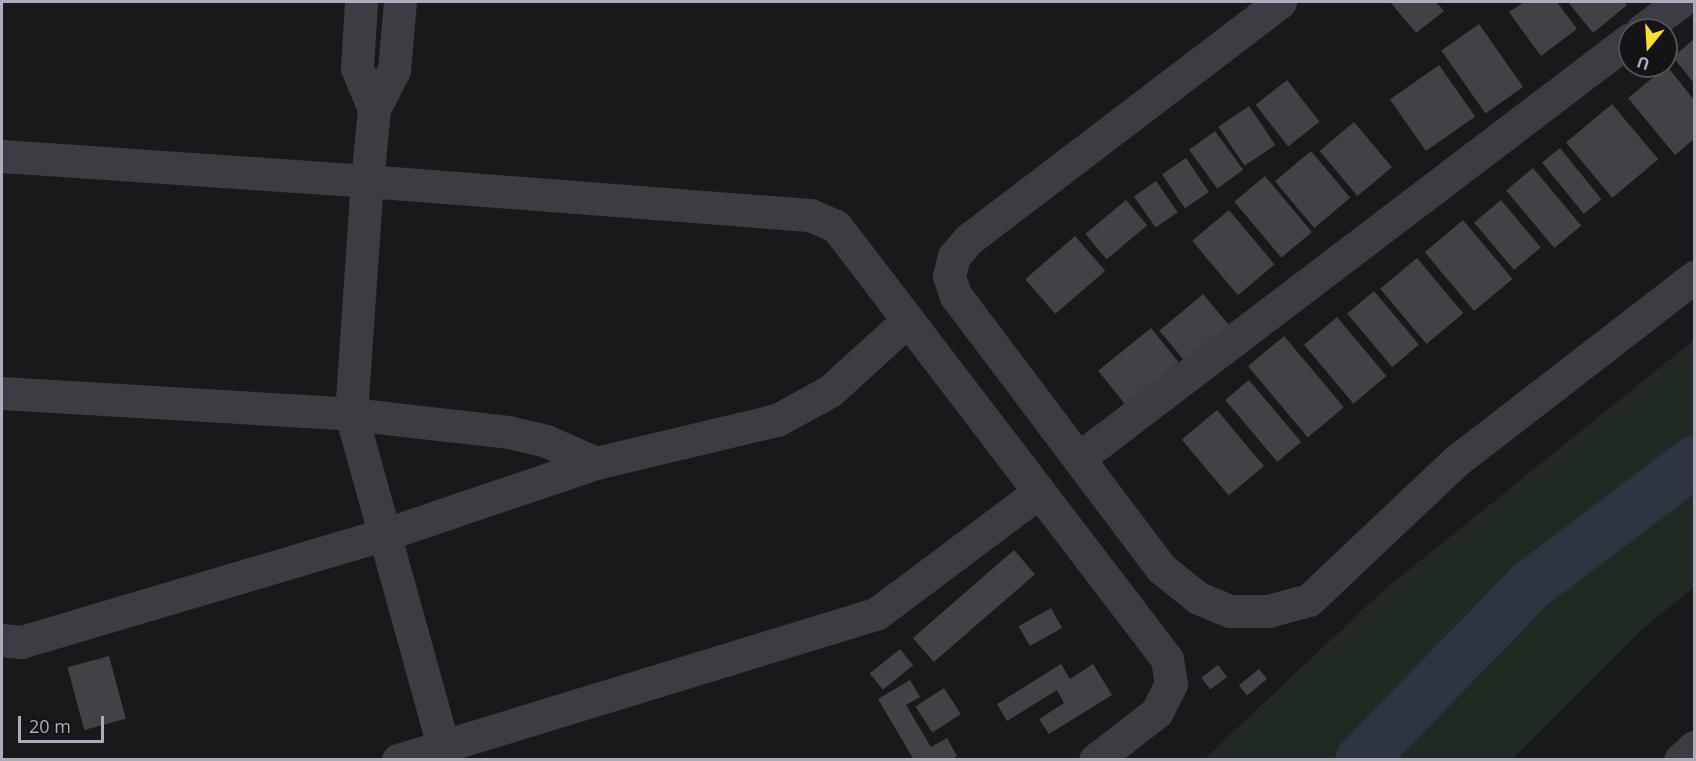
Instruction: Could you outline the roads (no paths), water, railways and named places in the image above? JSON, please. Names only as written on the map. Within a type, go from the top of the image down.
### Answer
[{"type":"street","points":[[362,2],[357,69],[374,109]]},
{"type":"street","points":[[400,2],[394,70],[374,109],[351,414],[445,753]]},
{"type":"street","points":[[1280,2],[954,256],[949,276],[956,296],[1161,568],[1198,598],[1231,611],[1268,611],[1310,600],[1456,461],[1695,277]]},
{"type":"street","points":[[1658,18],[1680,2]]},
{"type":"street","points":[[1079,458],[1618,48]]},
{"type":"street","points":[[2,156],[810,215],[836,226],[1167,659],[1171,684],[1156,712],[1095,759]]},
{"type":"street","points":[[2,640],[21,642],[383,535],[596,463],[777,420],[830,391],[908,320]]},
{"type":"street","points":[[2,393],[351,414],[508,432],[546,441],[596,463]]},
{"type":"street","points":[[398,759],[445,753],[876,614],[1039,492]]},
{"type":"street","points":[[1680,759],[1695,747]]},
{"type":"waterway","points":[[1360,760],[1530,585],[1694,461]]}]
